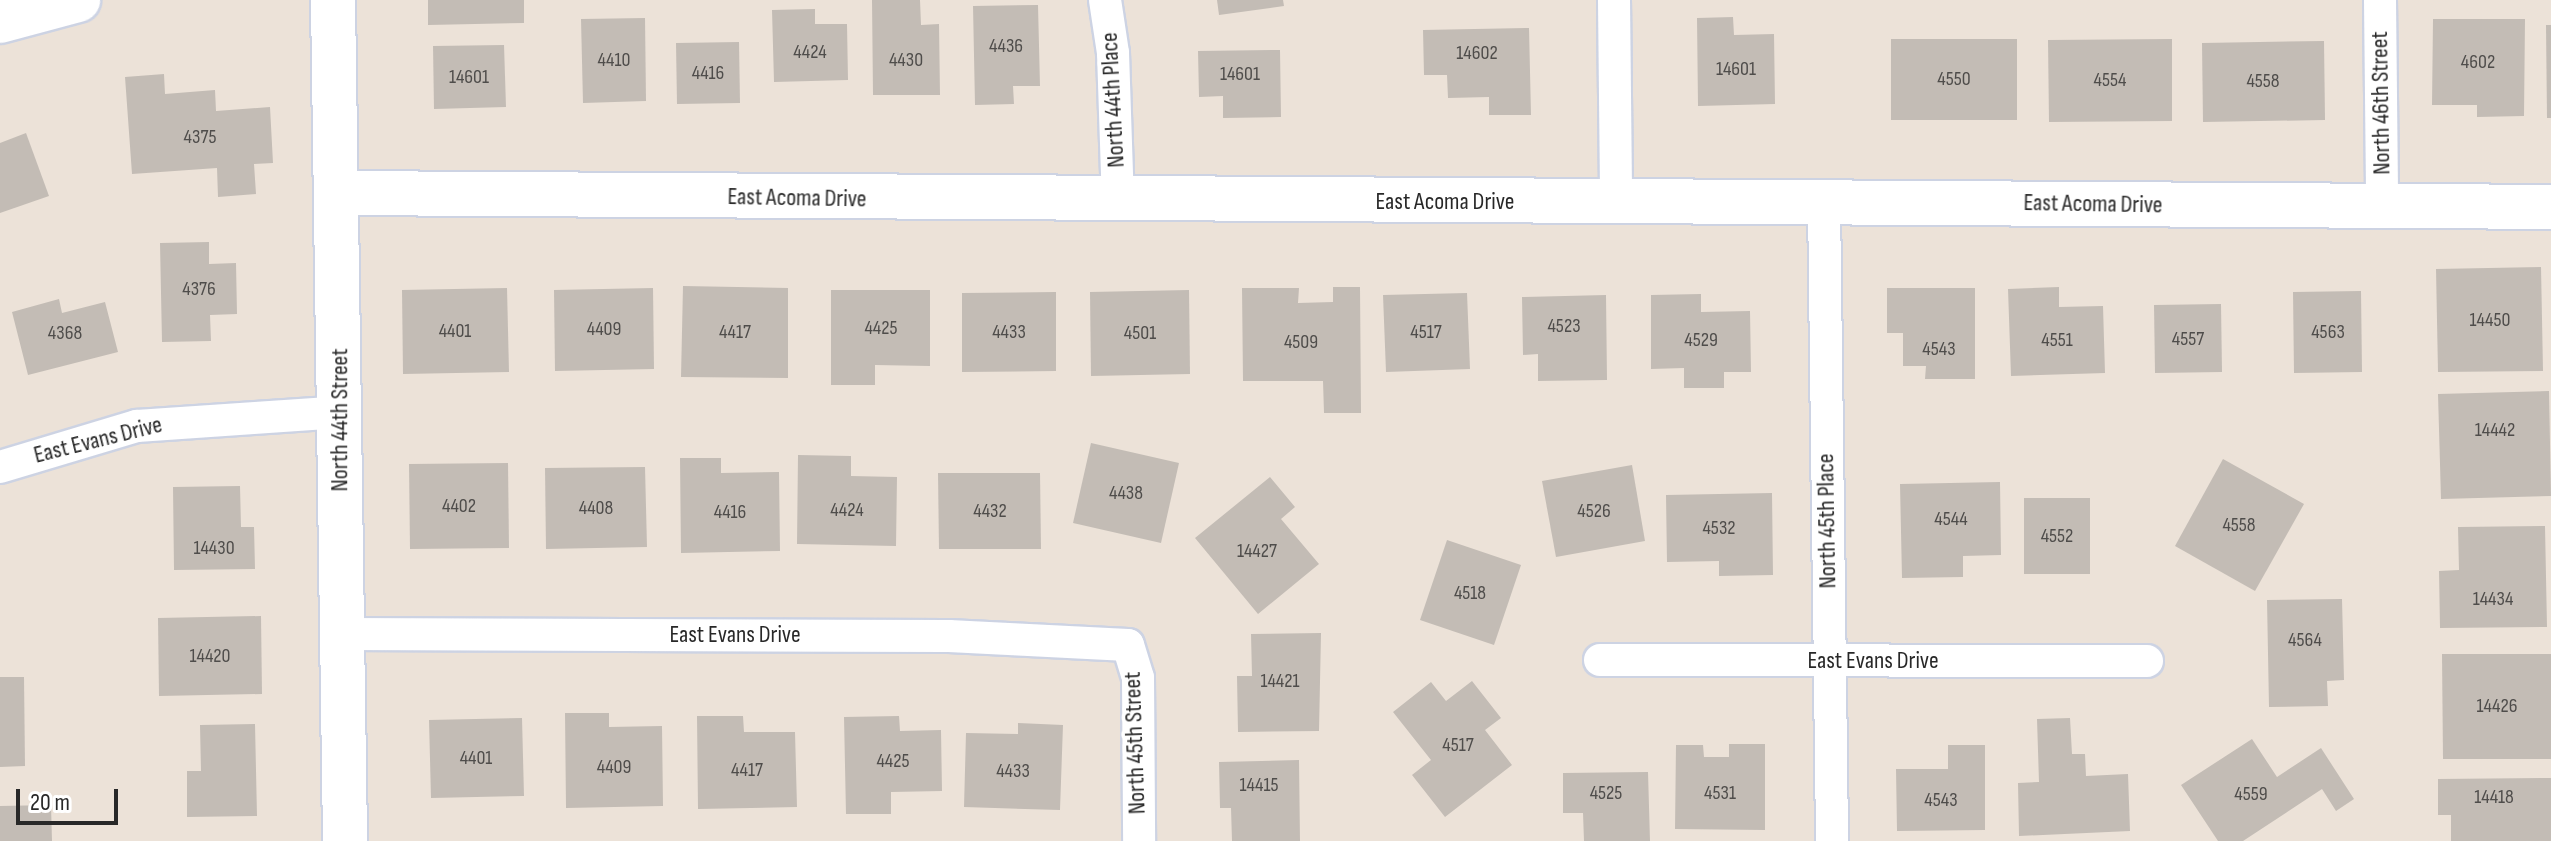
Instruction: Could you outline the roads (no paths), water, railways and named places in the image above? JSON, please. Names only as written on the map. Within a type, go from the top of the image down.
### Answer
[{"type":"street","points":[[0,21],[78,0]]},
{"type":"street","name":"North 44th Street","points":[[333,0],[345,841]]},
{"type":"street","name":"North 44th Place","points":[[1105,0],[1113,53],[1118,201]]},
{"type":"street","points":[[1614,0],[1616,203]]},
{"type":"street","name":"North 46th Street","points":[[2380,0],[2382,207]]},
{"type":"street","name":"East Acoma Drive","points":[[338,193],[1118,201],[1824,201],[2551,207]]},
{"type":"street","name":"North 45th Place","points":[[1824,201],[1832,841]]},
{"type":"street","name":"East Evans Drive","points":[[0,467],[137,426],[341,412]]},
{"type":"street","name":"East Evans Drive","points":[[341,634],[965,636],[1128,645]]},
{"type":"street","name":"North 45th Street","points":[[1128,645],[1138,678],[1139,841]]},
{"type":"street","name":"East Evans Drive","points":[[1600,660],[2147,661]]}]
